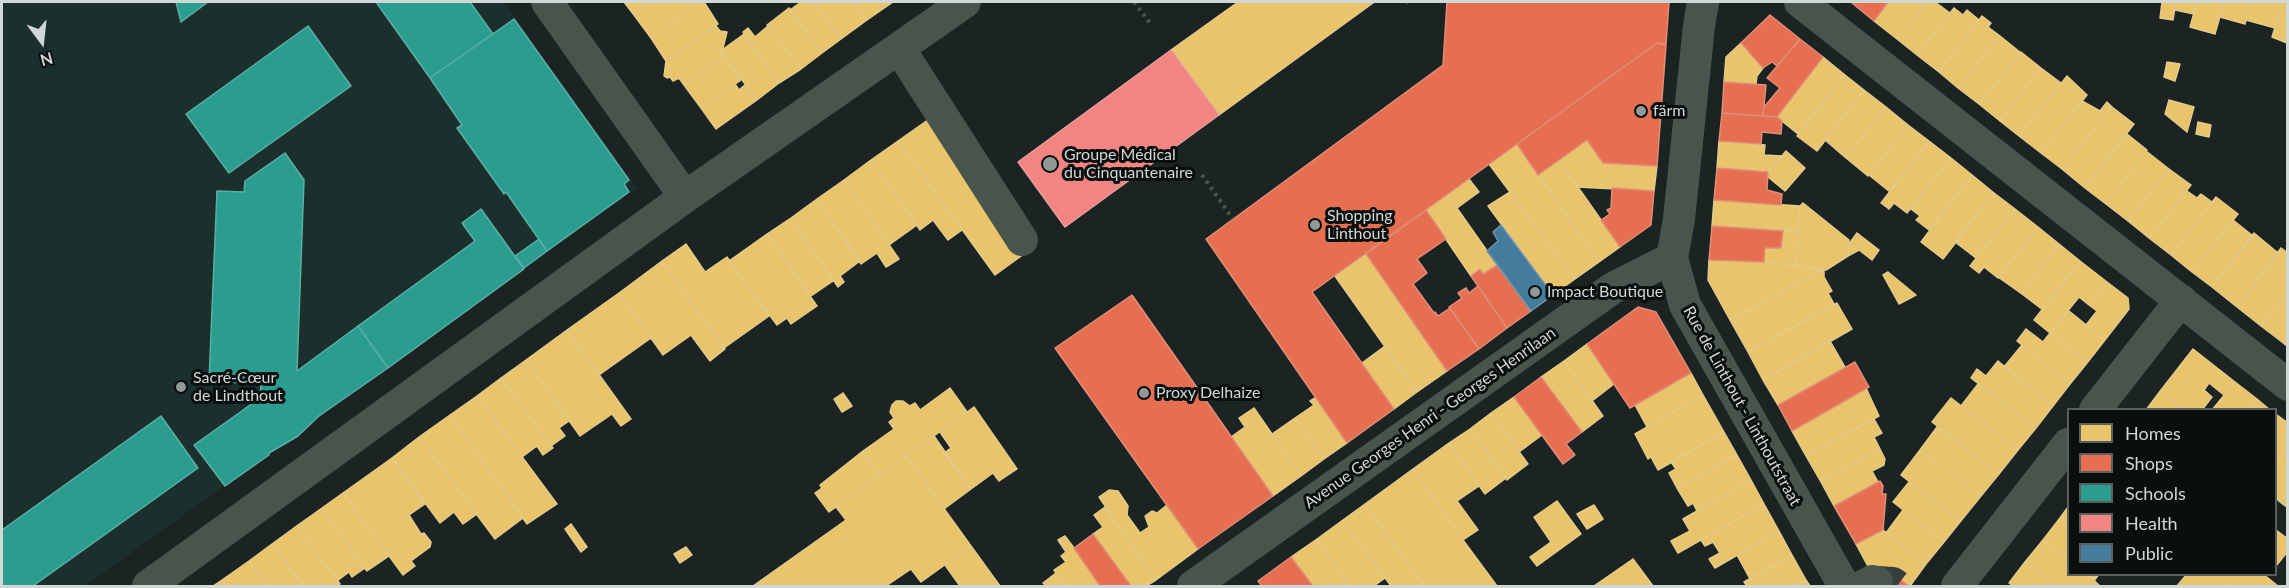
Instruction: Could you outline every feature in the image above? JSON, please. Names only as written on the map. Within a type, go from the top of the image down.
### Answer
[{"type":"street","points":[[547,2],[686,197]]},
{"type":"street","points":[[148,586],[686,197],[965,2]]},
{"type":"street","name":"Rue de Linthout - Linthoutstraat","points":[[1703,2],[1679,219],[1672,258],[1684,305],[1844,586]]},
{"type":"street","points":[[1800,2],[2288,385]]},
{"type":"street","points":[[899,48],[1022,240]]},
{"type":"street","name":"Avenue Georges Henri - Georges Henrilaan","points":[[1192,586],[1613,288],[1672,258]]},
{"type":"street","points":[[2097,408],[2181,300]]},
{"type":"street","points":[[1957,586],[2067,445]]},
{"type":"path","points":[[1134,2],[1150,23]]},
{"type":"path","points":[[1202,175],[1233,219]]},
{"type":"shaded area","name":"Sacré-Cœur de Lindthout","points":[[2,2],[504,2],[637,188],[85,586],[2,586]]},
{"type":"building: Homes","points":[[624,2],[653,2],[634,15]]},
{"type":"building: Homes","points":[[653,2],[701,2],[651,38],[634,15]]},
{"type":"building: Homes","points":[[704,2],[718,24],[666,61],[651,38]]},
{"type":"building: Homes","points":[[801,2],[814,2],[841,39],[822,53],[790,10]]},
{"type":"building: Homes","points":[[814,2],[853,2],[867,20],[841,39]]},
{"type":"building: Homes","points":[[853,2],[893,2],[867,20]]},
{"type":"building: Homes","points":[[1238,2],[1373,3],[1219,115],[1171,50]]},
{"type":"building: Homes","points":[[1888,2],[1927,2],[1897,39],[1874,21]]},
{"type":"building: Homes","points":[[1927,2],[1935,2],[1950,13],[1917,55],[1897,39]]},
{"type":"building: Homes","points":[[2162,2],[2176,2],[2173,20],[2160,18]]},
{"type":"building: Homes","points":[[2176,2],[2197,2],[2194,14],[2175,10]]},
{"type":"building: Homes","points":[[2197,2],[2224,2],[2215,34],[2190,27]]},
{"type":"building: Homes","points":[[2224,2],[2251,2],[2245,24],[2220,17]]},
{"type":"building: Homes","points":[[2251,2],[2283,2],[2275,28],[2246,20]]},
{"type":"building: Homes","points":[[2283,2],[2288,2],[2287,43],[2272,37]]},
{"type":"building: Homes","points":[[789,8],[822,53],[801,69],[767,25]]},
{"type":"building: Homes","points":[[1954,8],[1963,15],[1967,10],[1979,20],[1939,72],[1917,55]]},
{"type":"building: Homes","points":[[1982,16],[1991,23],[1988,27],[2000,36],[1958,88],[1939,72]]},
{"type":"building: Homes","points":[[716,26],[720,31],[727,32],[720,60],[684,85],[679,78],[673,81],[670,77],[664,76],[666,61]]},
{"type":"building: Homes","points":[[768,26],[801,69],[779,83],[743,32],[748,28],[755,37]]},
{"type":"building: Homes","points":[[744,34],[779,83],[757,100],[722,53],[722,50]]},
{"type":"building: Homes","points":[[2000,36],[2021,53],[1979,104],[1958,88]]},
{"type":"building: Homes","points":[[1741,43],[1763,68],[1757,76],[1756,84],[1724,82],[1726,57]]},
{"type":"building: Homes","points":[[2021,52],[2041,68],[2000,121],[1979,104]]},
{"type":"building: Homes","points":[[722,53],[741,80],[701,108],[684,85],[720,60]]},
{"type":"building: Homes","points":[[1823,57],[1845,75],[1798,134],[1777,117]]},
{"type":"building: Homes","points":[[2167,62],[2180,64],[2175,81],[2164,77]]},
{"type":"building: Homes","points":[[2041,68],[2061,83],[2019,136],[2000,121]]},
{"type":"building: Homes","points":[[1845,75],[1864,90],[1817,151],[1797,136]]},
{"type":"building: Homes","points":[[2067,76],[2087,95],[2041,153],[2019,136]]},
{"type":"building: Homes","points":[[735,84],[739,90],[746,84],[757,100],[716,129],[701,108]]},
{"type":"building: Homes","points":[[1864,90],[1886,107],[1846,158],[1825,140]]},
{"type":"building: Homes","points":[[2169,100],[2194,107],[2187,132],[2165,114]]},
{"type":"building: Homes","points":[[2082,101],[2100,111],[2107,102],[2112,107],[2062,169],[2041,153]]},
{"type":"building: Homes","points":[[1886,107],[1908,125],[1868,176],[1846,158]]},
{"type":"building: Homes","points":[[2112,107],[2134,124],[2085,188],[2062,169]]},
{"type":"building: Homes","points":[[932,117],[1024,254],[995,275],[898,141]]},
{"type":"building: Homes","points":[[2198,122],[2211,125],[2209,137],[2196,134]]},
{"type":"building: Homes","points":[[1908,125],[1929,141],[1890,192],[1869,175]]},
{"type":"building: Homes","points":[[2127,134],[2147,150],[2106,204],[2085,188]]},
{"type":"building: Homes","points":[[1587,140],[1603,163],[1657,166],[1654,191],[1577,187],[1559,160]]},
{"type":"building: Homes","points":[[898,141],[962,230],[948,240],[933,220],[920,230],[871,160]]},
{"type":"building: Homes","points":[[1719,141],[1765,145],[1764,155],[1782,156],[1768,172],[1717,168]]},
{"type":"building: Homes","points":[[1929,141],[1951,158],[1907,213],[1894,203],[1889,209],[1881,203]]},
{"type":"building: Homes","points":[[1517,144],[1599,262],[1575,279],[1489,164]]},
{"type":"building: Homes","points":[[1786,151],[1805,168],[1785,191],[1768,177],[1768,172]]},
{"type":"building: Homes","points":[[2146,151],[2169,169],[2128,221],[2106,204]]},
{"type":"building: Homes","points":[[1951,158],[1972,175],[1929,230],[1916,220],[1920,216],[1911,209]]},
{"type":"building: Homes","points":[[871,160],[917,225],[889,245],[844,180]]},
{"type":"building: Homes","points":[[1559,160],[1620,247],[1599,262],[1538,175]]},
{"type":"building: Homes","points":[[2169,169],[2191,185],[2149,238],[2128,221]]},
{"type":"building: Homes","points":[[1972,175],[1994,193],[1943,259],[1921,242]]},
{"type":"building: Homes","points":[[1469,179],[1479,192],[1457,208],[1447,194]]},
{"type":"building: Homes","points":[[844,180],[899,259],[886,267],[877,253],[861,264],[817,199]]},
{"type":"building: Homes","points":[[2187,191],[2197,198],[2201,194],[2212,202],[2171,255],[2149,238]]},
{"type":"building: Homes","points":[[1510,192],[1575,279],[1553,295],[1488,206]]},
{"type":"building: Homes","points":[[1994,193],[2015,209],[1976,258],[1955,242]]},
{"type":"building: Homes","points":[[1447,194],[1497,265],[1483,274],[1480,269],[1471,276],[1426,210]]},
{"type":"building: Homes","points":[[2216,197],[2238,214],[2192,272],[2171,255]]},
{"type":"building: Homes","points":[[817,199],[860,261],[840,276],[844,282],[838,287],[791,218]]},
{"type":"building: Homes","points":[[1714,200],[1800,206],[1798,231],[1712,226]]},
{"type":"building: Homes","points":[[1803,203],[1849,240],[1848,256],[1826,270],[1796,266],[1800,206]]},
{"type":"building: Homes","points":[[2015,209],[2038,227],[1998,278],[1984,267],[1979,273],[1970,266]]},
{"type":"building: Homes","points":[[791,218],[833,281],[811,296],[767,234]]},
{"type":"building: Homes","points":[[2233,220],[2253,236],[2212,287],[2192,272]]},
{"type":"building: Homes","points":[[2038,227],[2059,244],[2022,294],[1998,277]]},
{"type":"building: Homes","points":[[1783,231],[1798,231],[1796,266],[1764,262],[1765,248],[1781,248]]},
{"type":"building: Homes","points":[[1857,233],[1879,250],[1872,260],[1859,250],[1848,256],[1849,244]]},
{"type":"building: Homes","points":[[2254,233],[2278,253],[2237,307],[2212,287]]},
{"type":"building: Homes","points":[[767,234],[817,306],[791,324],[787,318],[777,325],[729,261]]},
{"type":"building: Homes","points":[[686,244],[705,272],[727,257],[769,316],[724,348],[662,261]]},
{"type":"building: Homes","points":[[2059,244],[2080,261],[2043,310],[2022,294]]},
{"type":"building: Homes","points":[[2281,248],[2288,253],[2288,292],[2261,326],[2237,307]]},
{"type":"building: Homes","points":[[1366,254],[1447,371],[1417,392],[1335,276]]},
{"type":"building: Homes","points":[[1709,260],[1764,262],[1824,269],[1730,320],[1708,280]]},
{"type":"building: Homes","points":[[662,261],[725,349],[710,361],[691,335],[663,355],[619,293]]},
{"type":"building: Homes","points":[[2080,261],[2107,282],[2089,305],[2079,297],[2050,333],[2034,320]]},
{"type":"building: Homes","points":[[1824,269],[1824,277],[1832,291],[1828,293],[1834,304],[1748,352],[1730,320]]},
{"type":"building: Homes","points":[[1888,272],[1916,295],[1899,304],[1883,275]]},
{"type":"building: Homes","points":[[2107,282],[2128,298],[2129,309],[2105,340],[2086,325],[2097,311],[2089,305]]},
{"type":"building: Homes","points":[[2288,292],[2288,335],[2282,342],[2261,326]]},
{"type":"building: Homes","points":[[619,293],[651,338],[599,375],[567,330]]},
{"type":"building: Homes","points":[[1837,303],[1852,329],[1763,380],[1748,352]]},
{"type":"building: Homes","points":[[2069,311],[2105,340],[2087,363],[2050,333]]},
{"type":"building: Homes","points":[[2026,329],[2043,342],[2050,333],[2087,363],[2070,384],[2017,341]]},
{"type":"building: Homes","points":[[567,330],[631,419],[621,426],[612,414],[580,436],[526,360]]},
{"type":"building: Homes","points":[[2288,335],[2288,347],[2282,342]]},
{"type":"building: Homes","points":[[1830,341],[1845,367],[1778,405],[1763,380]]},
{"type":"building: Homes","points":[[1587,344],[1614,384],[1592,401],[1564,361]]},
{"type":"building: Homes","points":[[2022,345],[2070,384],[2053,406],[2004,367]]},
{"type":"building: Homes","points":[[1385,346],[1417,392],[1394,409],[1362,363]]},
{"type":"building: Homes","points":[[2193,349],[2235,382],[2224,395],[2209,383],[2204,390],[2212,397],[2204,408],[2183,408],[2161,390]]},
{"type":"building: Homes","points":[[526,360],[569,421],[559,428],[565,436],[551,446],[501,378]]},
{"type":"building: Homes","points":[[1564,361],[1603,416],[1582,432],[1541,377]]},
{"type":"building: Homes","points":[[1998,361],[2053,406],[2036,428],[1971,378],[1977,369],[1986,376]]},
{"type":"building: Homes","points":[[1691,373],[1703,395],[1647,427],[1635,405]]},
{"type":"building: Homes","points":[[501,378],[553,448],[543,455],[537,446],[522,457],[477,396]]},
{"type":"building: Homes","points":[[2235,382],[2257,399],[2250,408],[2214,408]]},
{"type":"building: Homes","points":[[1978,384],[2036,428],[2018,450],[1961,406]]},
{"type":"building: Homes","points":[[950,388],[967,412],[880,475],[863,451],[894,429],[889,422],[894,418],[890,412],[892,405],[896,401],[903,401],[910,406],[915,403],[920,410]]},
{"type":"building: Homes","points":[[1866,388],[1879,416],[1806,456],[1792,431]]},
{"type":"building: Homes","points":[[2161,390],[2183,408],[2148,408]]},
{"type":"building: Homes","points":[[843,393],[852,406],[842,412],[834,399]]},
{"type":"building: Homes","points":[[1703,395],[1724,432],[1658,470],[1651,457],[1648,459],[1635,434]]},
{"type":"building: Homes","points":[[477,396],[557,504],[527,524],[450,415]]},
{"type":"building: Homes","points":[[1514,397],[1542,435],[1519,452],[1491,413]]},
{"type":"building: Homes","points":[[1315,398],[1347,443],[1324,459],[1295,418],[1314,405],[1310,401]]},
{"type":"building: Homes","points":[[1951,398],[2018,450],[1999,474],[1932,422]]},
{"type":"building: Homes","points":[[2257,399],[2268,408],[2250,408]]},
{"type":"building: Homes","points":[[974,407],[1017,469],[999,481],[993,473],[971,489],[944,453],[951,448],[940,432]]},
{"type":"building: Homes","points":[[1254,408],[1301,476],[1273,496],[1231,437],[1245,427],[1239,418]]},
{"type":"building: Homes","points":[[1491,413],[1528,464],[1507,480],[1470,429]]},
{"type":"building: Homes","points":[[450,415],[523,518],[495,539],[419,437]]},
{"type":"building: Homes","points":[[2277,415],[2288,423],[2288,449],[2277,463]]},
{"type":"building: Homes","points":[[1295,418],[1324,459],[1301,476],[1272,434]]},
{"type":"building: Homes","points":[[1874,419],[1882,433],[1874,437],[1880,449],[1821,482],[1806,456]]},
{"type":"building: Homes","points":[[1937,427],[1999,474],[1981,496],[1920,450]]},
{"type":"building: Homes","points":[[1470,429],[1506,478],[1485,494],[1449,443]]},
{"type":"building: Homes","points":[[1724,432],[1737,455],[1677,488],[1669,473],[1676,469],[1671,462]]},
{"type":"building: Homes","points":[[934,436],[971,489],[944,509],[906,456]]},
{"type":"building: Homes","points":[[419,437],[477,514],[463,524],[454,512],[440,523],[392,458]]},
{"type":"building: Homes","points":[[1449,443],[1479,486],[1457,501],[1478,530],[1463,540],[1413,469]]},
{"type":"building: Homes","points":[[1880,449],[1885,459],[1884,465],[1872,471],[1878,482],[1834,506],[1821,482]]},
{"type":"building: Homes","points":[[2288,449],[2288,493],[2280,502],[2277,499],[2277,463]]},
{"type":"building: Homes","points":[[1920,450],[1981,496],[1960,522],[1901,475]]},
{"type":"building: Homes","points":[[863,451],[880,475],[829,512],[815,493],[822,488],[820,485]]},
{"type":"building: Homes","points":[[1737,455],[1751,480],[1697,511],[1693,503],[1688,506],[1677,488]]},
{"type":"building: Homes","points":[[906,456],[971,546],[921,582],[911,569],[886,586],[753,586],[846,520],[836,507]]},
{"type":"building: Homes","points":[[392,458],[425,504],[409,515],[421,534],[424,533],[431,542],[430,547],[411,561],[415,566],[403,575],[343,493]]},
{"type":"building: Homes","points":[[1413,469],[1497,586],[1424,586],[1365,504]]},
{"type":"building: Homes","points":[[1751,480],[1764,504],[1678,553],[1671,541],[1690,531],[1683,519]]},
{"type":"building: Homes","points":[[1909,482],[1960,522],[1944,542],[1893,502]]},
{"type":"building: Homes","points":[[1109,490],[1118,491],[1128,506],[1127,515],[1140,533],[1149,527],[1145,516],[1152,511],[1157,513],[1167,505],[1198,549],[1156,580],[1099,497]]},
{"type":"building: Homes","points":[[343,493],[389,556],[367,571],[322,508]]},
{"type":"building: Homes","points":[[2288,493],[2288,508],[2280,502]]},
{"type":"building: Homes","points":[[1557,501],[1581,534],[1537,566],[1530,557],[1551,542],[1534,517]]},
{"type":"building: Homes","points":[[1365,504],[1424,586],[1391,586],[1343,520]]},
{"type":"building: Homes","points":[[1764,504],[1779,531],[1715,568],[1709,559],[1720,553],[1713,542],[1705,546],[1701,540]]},
{"type":"building: Homes","points":[[1594,505],[1603,519],[1587,529],[1577,514]]},
{"type":"building: Homes","points":[[1105,507],[1156,580],[1146,586],[1131,586],[1093,534],[1103,527],[1094,515]]},
{"type":"building: Homes","points":[[322,508],[365,568],[352,577],[349,572],[337,581],[298,525]]},
{"type":"building: Homes","points":[[2067,508],[2067,523],[2060,518]]},
{"type":"building: Homes","points":[[1903,510],[1944,542],[1926,564],[1886,533]]},
{"type":"building: Homes","points":[[2060,518],[2067,523],[2067,559],[2043,540]]},
{"type":"building: Homes","points":[[1343,520],[1385,578],[1374,586],[1349,586],[1317,539]]},
{"type":"building: Homes","points":[[571,524],[587,547],[581,552],[565,529]]},
{"type":"building: Homes","points":[[298,525],[340,584],[337,586],[304,586],[272,544]]},
{"type":"building: Homes","points":[[1883,530],[1926,564],[1910,586],[1882,566],[1871,572],[1856,544]]},
{"type":"building: Homes","points":[[1779,531],[1792,555],[1750,579],[1737,555]]},
{"type":"building: Homes","points":[[2277,531],[2288,539],[2288,551],[2277,565]]},
{"type":"building: Homes","points":[[1065,536],[1100,586],[1066,586],[1056,573],[1054,570],[1066,562],[1061,556],[1066,552],[1058,540]]},
{"type":"building: Homes","points":[[1317,539],[1349,586],[1313,586],[1291,557]]},
{"type":"building: Homes","points":[[2043,540],[2067,559],[2067,576],[2089,576],[2100,586],[2058,586],[2025,562]]},
{"type":"building: Homes","points":[[272,544],[303,586],[267,586],[249,561]]},
{"type":"building: Homes","points":[[971,546],[1000,586],[960,586],[945,565]]},
{"type":"building: Homes","points":[[686,547],[692,555],[680,563],[674,554]]},
{"type":"building: Homes","points":[[1792,555],[1806,580],[1793,586],[1747,586],[1744,582]]},
{"type":"building: Homes","points":[[1633,559],[1653,586],[1594,586]]},
{"type":"building: Homes","points":[[249,561],[267,586],[226,586],[222,580]]},
{"type":"building: Homes","points":[[2025,562],[2058,586],[2013,586],[2009,583]]},
{"type":"building: Homes","points":[[1056,573],[1066,586],[1046,586],[1043,583]]},
{"type":"building: Homes","points":[[2185,576],[2266,576],[2278,586],[2229,586],[2226,584],[2224,586],[2177,586]]},
{"type":"building: Homes","points":[[222,580],[226,586],[213,586]]},
{"type":"building: Homes","points":[[1806,580],[1810,586],[1793,586]]},
{"type":"building: Shops","name":"Shopping Linthout","points":[[1447,2],[1669,2],[1666,44],[1657,43],[1312,292],[1394,409],[1347,443],[1206,239],[1443,65]]},
{"type":"building: Shops","points":[[1888,2],[1874,21],[1852,3]]},
{"type":"building: Shops","points":[[1770,15],[1800,39],[1777,66],[1772,62],[1763,68],[1741,43]]},
{"type":"building: Shops","points":[[1800,39],[1823,57],[1777,117],[1763,116],[1764,107],[1780,88],[1767,78]]},
{"type":"building: Shops","points":[[1657,43],[1666,45],[1657,166],[1603,163],[1587,140],[1538,175],[1517,144]]},
{"type":"building: Shops","points":[[1724,82],[1766,85],[1763,116],[1722,113]]},
{"type":"building: Shops","points":[[1722,113],[1777,117],[1782,121],[1781,134],[1762,132],[1761,144],[1719,141]]},
{"type":"building: Shops","points":[[1717,168],[1768,172],[1767,190],[1782,194],[1781,205],[1714,200]]},
{"type":"building: Shops","points":[[1612,188],[1654,191],[1651,225],[1620,247],[1601,220],[1610,214],[1607,210],[1611,208]]},
{"type":"building: Shops","points":[[1426,210],[1446,239],[1417,259],[1427,273],[1413,284],[1438,316],[1450,308],[1479,349],[1447,371],[1366,254]]},
{"type":"building: Shops","points":[[1712,226],[1783,231],[1781,248],[1765,248],[1764,262],[1709,260]]},
{"type":"building: Shops","points":[[1497,265],[1531,311],[1507,328],[1471,276],[1480,269],[1483,274]]},
{"type":"building: Shops","points":[[1478,286],[1507,328],[1479,349],[1449,307],[1462,298],[1458,293],[1466,288],[1469,293]]},
{"type":"building: Shops","name":"Proxy Delhaize","points":[[1132,295],[1273,496],[1198,549],[1055,348]]},
{"type":"building: Shops","points":[[1638,307],[1656,312],[1691,373],[1630,408],[1587,344]]},
{"type":"building: Shops","points":[[1855,362],[1869,387],[1792,431],[1778,405]]},
{"type":"building: Shops","points":[[1541,377],[1582,432],[1566,444],[1575,455],[1563,464],[1514,397]]},
{"type":"building: Shops","points":[[1880,481],[1883,486],[1882,494],[1886,494],[1883,530],[1856,544],[1834,506]]},
{"type":"building: Shops","points":[[1093,534],[1131,586],[1100,586],[1074,548]]},
{"type":"building: Shops","points":[[1291,557],[1313,586],[1262,586],[1258,581]]},
{"type":"building: Shops","points":[[1882,566],[1909,586],[1879,586],[1871,572]]},
{"type":"building: Schools","points":[[176,2],[208,2],[181,22]]},
{"type":"building: Schools","points":[[376,2],[470,2],[493,34],[430,78]]},
{"type":"building: Schools","points":[[514,19],[629,180],[624,184],[629,192],[547,251],[457,128],[462,125],[430,78]]},
{"type":"building: Schools","points":[[308,26],[351,86],[229,173],[186,114]]},
{"type":"building: Schools","points":[[285,153],[304,180],[297,371],[358,326],[388,368],[319,416],[298,436],[269,453],[225,486],[194,445],[260,398],[261,384],[209,381],[217,191],[244,192],[245,181]]},
{"type":"building: Schools","points":[[481,209],[524,269],[388,368],[358,326],[475,241],[462,223]]},
{"type":"building: Schools","points":[[539,239],[547,251],[524,268],[515,256]]},
{"type":"building: Schools","points":[[161,416],[198,468],[33,586],[2,586],[2,530]]},
{"type":"building: Health","points":[[1171,50],[1219,115],[1065,227],[1018,162]]},
{"type":"building: Public","points":[[1501,225],[1553,295],[1531,311],[1487,251],[1498,241],[1493,232]]},
{"type":"tunnel","points":[[1877,582],[1893,583],[1897,586]]},
{"type":"place","name":"färm","points":[[1641,111]]},
{"type":"place","name":"Groupe Médical du Cinquantenaire","points":[[1050,164]]},
{"type":"place","name":"Shopping Linthout","points":[[1315,225]]},
{"type":"place","name":"Impact Boutique","points":[[1535,292]]},
{"type":"place","name":"Sacré-Cœur de Lindthout","points":[[181,387]]},
{"type":"place","name":"Proxy Delhaize","points":[[1144,393]]}]
